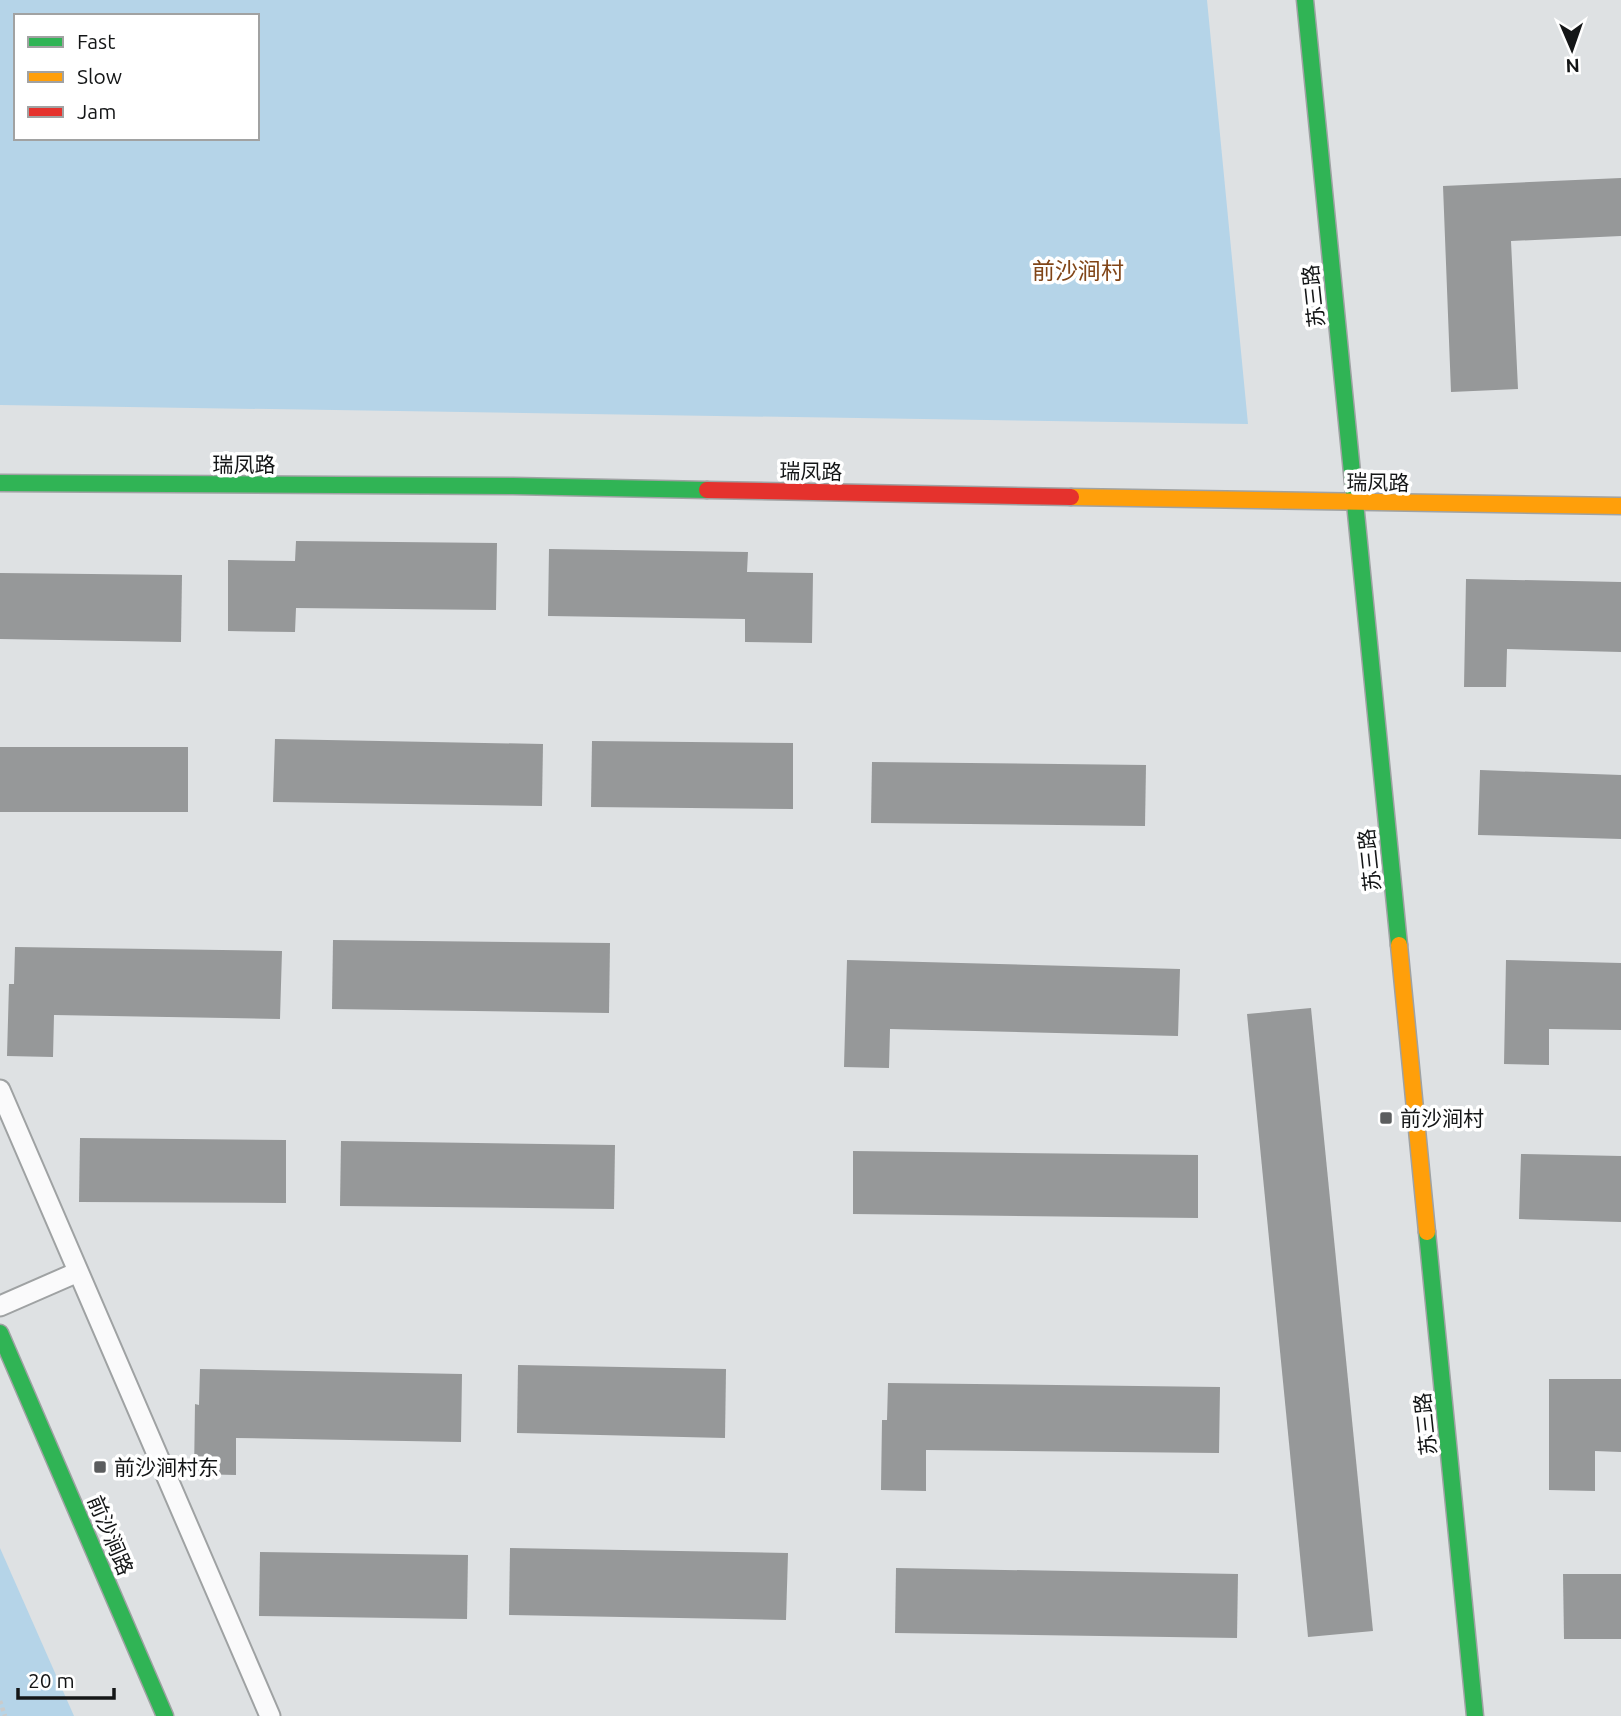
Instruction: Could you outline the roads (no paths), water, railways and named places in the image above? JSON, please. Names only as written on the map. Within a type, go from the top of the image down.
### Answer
[{"type":"street","name":"苏三路","points":[[1305,0],[1475,1716]]},
{"type":"street","name":"瑞凤路","points":[[0,483],[513,486],[1621,506]]},
{"type":"street","name":"前沙涧路","points":[[0,1333],[165,1716]]},
{"type":"lane","points":[[0,1090],[270,1716]]},
{"type":"lane","points":[[0,1306],[78,1272]]},
{"type":"place","name":"前沙涧村","points":[[1386,1118]]},
{"type":"place","name":"前沙涧村东","points":[[100,1467]]},
{"type":"district","name":"前沙涧村","points":[[1078,270]]}]
